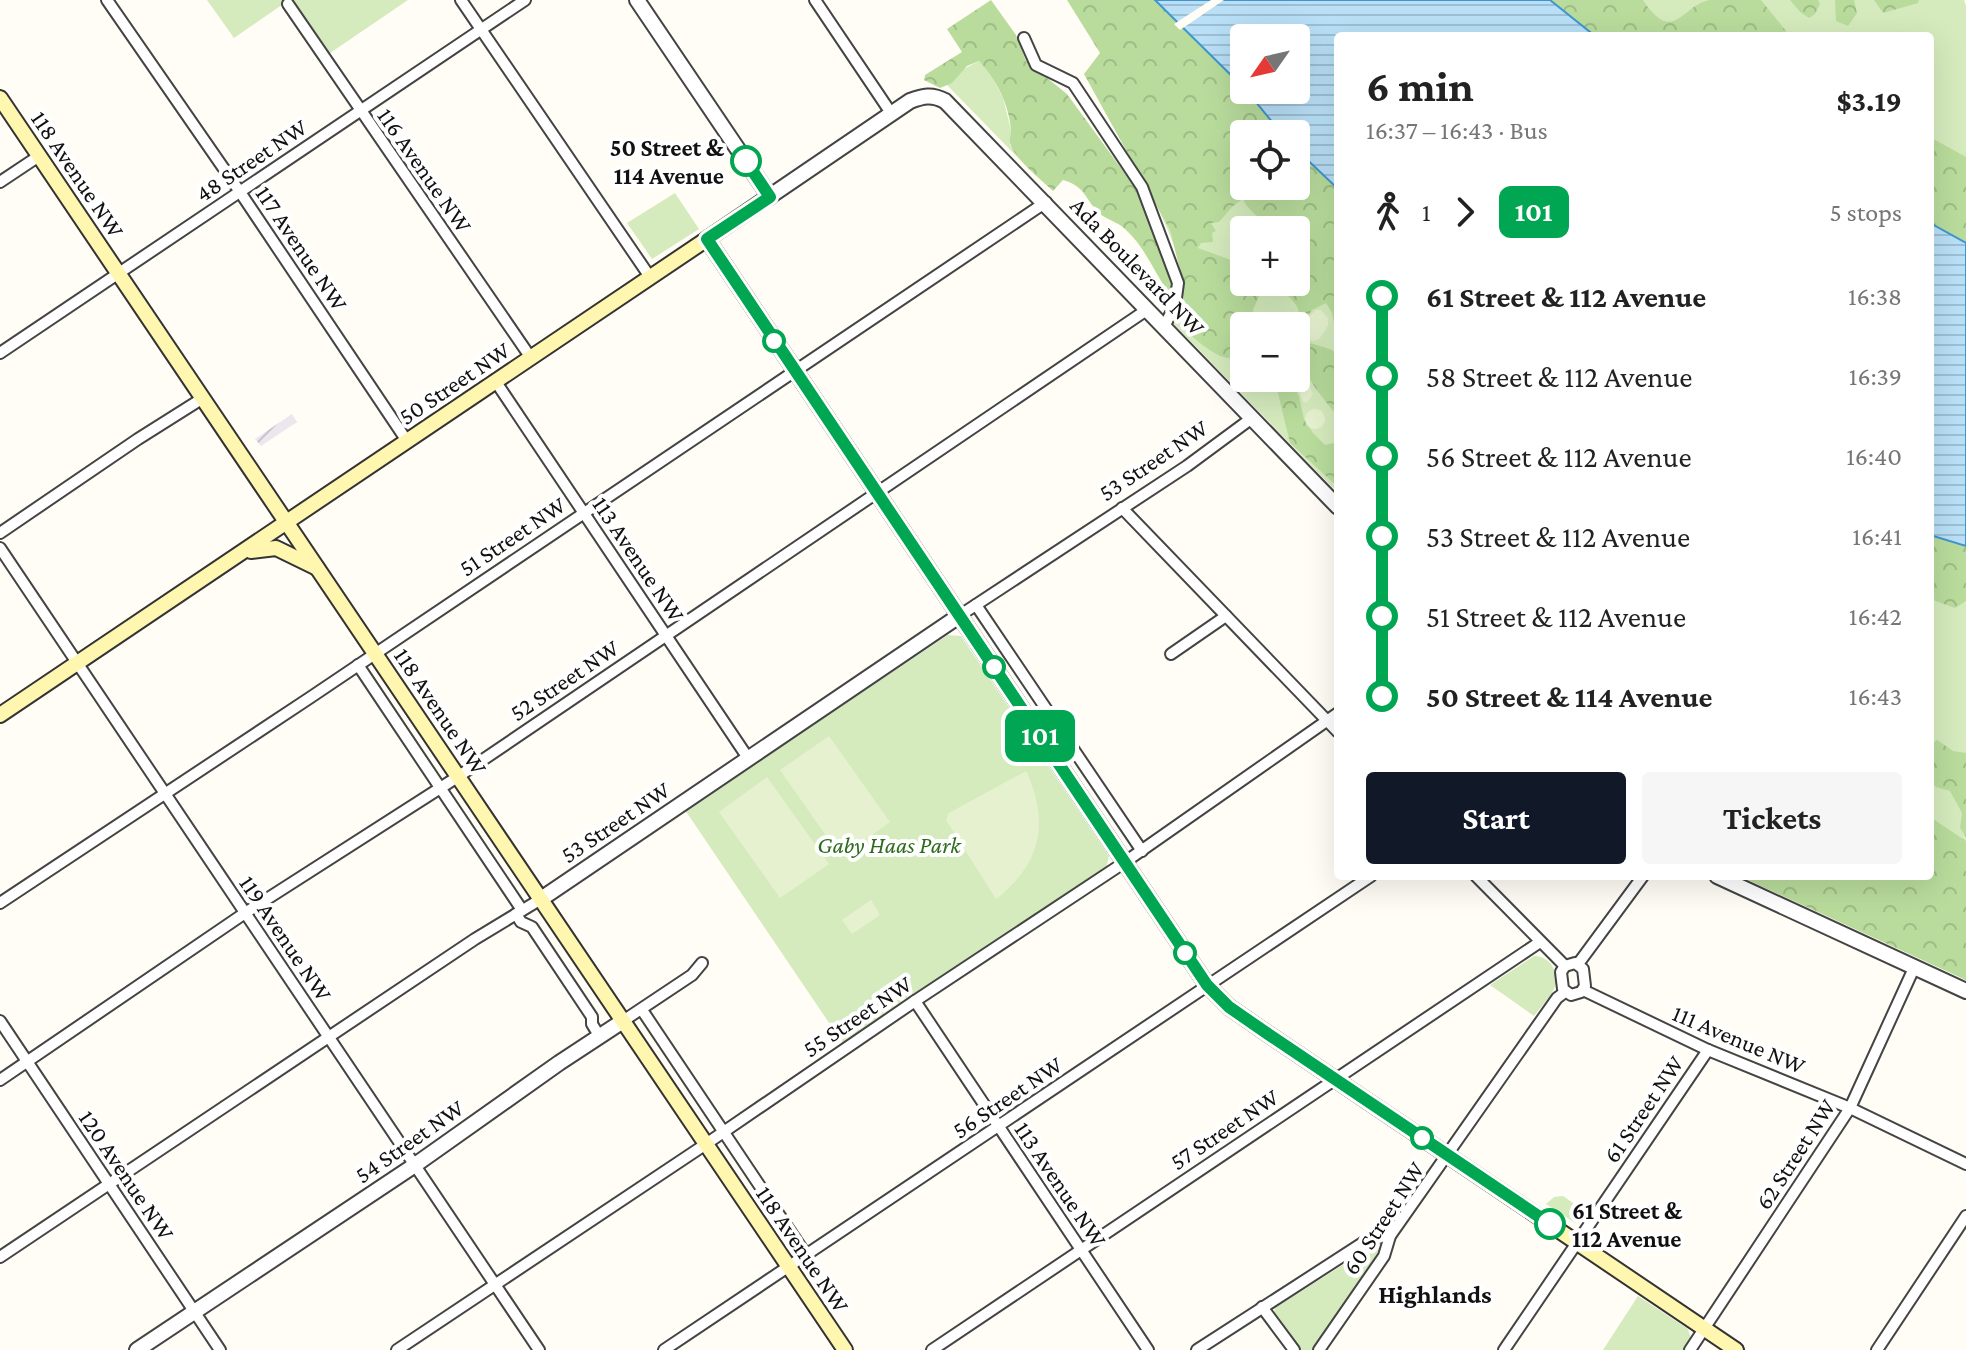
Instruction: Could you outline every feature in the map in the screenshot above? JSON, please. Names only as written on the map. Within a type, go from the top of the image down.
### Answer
[{"type":"main road","name":"118 Avenue NW","points":[[0,98],[845,1350]]},
{"type":"main road","name":"50 Street NW","points":[[0,715],[707,239]]},
{"type":"main road","points":[[707,239],[1207,985],[1229,1007],[1736,1350]]},
{"type":"main road","points":[[239,555],[265,547],[276,548],[320,569]]},
{"type":"street","name":"117 Avenue NW","points":[[107,0],[407,441]]},
{"type":"street","points":[[461,0],[650,277]]},
{"type":"street","name":"48 Street NW","points":[[0,353],[525,0]]},
{"type":"street","points":[[637,0],[770,197]]},
{"type":"street","points":[[815,0],[891,113]]},
{"type":"street","name":"116 Avenue NW","points":[[288,4],[531,358]]},
{"type":"street","points":[[1024,38],[1036,65],[1073,83],[1142,187],[1178,283],[1175,305],[1165,325]]},
{"type":"street","name":"50 Street NW","points":[[707,239],[910,101],[935,96]]},
{"type":"street","name":"Ada Boulevard NW","points":[[935,96],[945,101],[1046,202],[1334,503]]},
{"type":"street","points":[[0,182],[39,156]]},
{"type":"street","name":"51 Street NW","points":[[0,903],[1046,202]]},
{"type":"street","name":"52 Street NW","points":[[0,1080],[245,913],[459,776],[1148,309]]},
{"type":"street","name":"113 Avenue NW","points":[[496,382],[748,758]]},
{"type":"street","points":[[0,533],[203,398]]},
{"type":"street","name":"53 Street NW","points":[[0,1257],[541,899],[1252,418]]},
{"type":"street","points":[[1122,508],[1334,728]]},
{"type":"street","name":"119 Avenue NW","points":[[0,548],[539,1350]]},
{"type":"street","points":[[976,605],[1142,851]]},
{"type":"street","points":[[1171,654],[1226,616]]},
{"type":"street","name":"118 Avenue NW","points":[[358,665],[519,912],[521,922],[532,927],[592,1017],[592,1024],[600,1037]]},
{"type":"street","name":"55 Street NW","points":[[397,1350],[1142,851],[1334,717]]},
{"type":"street","name":"56 Street NW","points":[[664,1350],[1365,880]]},
{"type":"street","points":[[1480,880],[1565,966]]},
{"type":"street","points":[[1578,964],[1640,880]]},
{"type":"street","points":[[1726,880],[1966,991]]},
{"type":"street","name":"57 Street NW","points":[[932,1350],[1540,942]]},
{"type":"street","name":"54 Street NW","points":[[137,1350],[642,1010],[692,975],[702,963]]},
{"type":"street","points":[[1578,964],[1584,972],[1583,990],[1575,995],[1565,992],[1561,975],[1565,966],[1578,964]]},
{"type":"street","name":"62 Street NW","points":[[1690,1350],[1850,1108],[1914,968]]},
{"type":"street","name":"111 Avenue NW","points":[[1583,990],[1708,1050],[1850,1108],[1966,1164]]},
{"type":"street","name":"60 Street NW","points":[[1319,1350],[1384,1256],[1390,1236],[1449,1156],[1522,1046],[1557,998],[1565,992]]},
{"type":"street","name":"113 Avenue NW","points":[[915,1001],[1148,1350]]},
{"type":"street","name":"118 Avenue NW","points":[[642,1010],[806,1255]]},
{"type":"street","name":"120 Avenue NW","points":[[0,1021],[220,1350]]},
{"type":"street","name":"61 Street NW","points":[[1504,1350],[1708,1050]]},
{"type":"street","points":[[1877,1350],[1966,1216]]},
{"type":"street","points":[[1197,1350],[1372,1237],[1390,1236]]},
{"type":"street","points":[[1262,1307],[1294,1350]]},
{"type":"shaded area","points":[[292,414],[297,422],[261,446],[255,439]]},
{"type":"green space","points":[[207,0],[289,0],[234,38]]},
{"type":"green space","points":[[293,0],[408,0],[330,53]]},
{"type":"green space","points":[[991,0],[1016,35],[1026,61],[1067,94],[1134,186],[1172,280],[1174,295],[1171,297],[1145,253],[1125,229],[1099,213],[1081,190],[1071,183],[1063,180],[1053,191],[1017,155],[1010,143],[1010,121],[1005,102],[979,61],[967,66],[952,83],[940,88],[924,80],[925,75],[962,52],[947,29]]},
{"type":"green space","points":[[1067,0],[1155,0],[1230,73],[1230,104],[1258,104],[1271,120],[1230,120],[1230,200],[1242,200],[1219,222],[1211,223],[1216,231],[1212,233],[1213,242],[1201,243],[1198,248],[1230,260],[1230,296],[1259,296],[1253,312],[1230,312],[1230,358],[1216,354],[1183,329],[1183,282],[1170,230],[1084,74],[1100,53]]},
{"type":"green space","points":[[1550,0],[1643,0],[1654,14],[1670,22],[1710,0],[1761,0],[1787,32],[1590,32]]},
{"type":"green space","points":[[1551,0],[1964,0],[1966,243],[1934,225],[1934,32],[1590,32]]},
{"type":"green space","points":[[1790,0],[1818,0],[1820,4],[1809,18]]},
{"type":"green space","points":[[1835,0],[1854,0],[1857,13],[1848,26],[1836,21]]},
{"type":"green space","points":[[1874,0],[1919,0],[1918,3],[1883,13]]},
{"type":"green space","points":[[979,61],[990,72],[1003,98],[1011,130],[1010,145],[1026,166],[947,85],[960,71]]},
{"type":"green space","points":[[1934,139],[1966,157],[1966,243],[1934,225]]},
{"type":"green space","points":[[1230,142],[1230,200],[1310,200],[1310,188],[1334,189],[1334,489],[1240,392],[1310,392],[1310,312],[1230,312],[1230,382],[1172,322],[1182,305],[1184,293],[1180,263],[1149,190]]},
{"type":"green space","points":[[1310,162],[1334,185],[1334,323],[1326,303],[1310,313],[1298,312],[1288,296],[1310,296],[1310,216],[1256,216],[1244,200],[1310,200]]},
{"type":"green space","points":[[675,193],[699,229],[652,259],[627,223]]},
{"type":"green space","points":[[1321,310],[1328,318],[1328,326],[1319,339],[1313,341],[1310,340],[1310,316]]},
{"type":"green space","points":[[1310,343],[1334,352],[1334,412],[1310,378]]},
{"type":"green space","points":[[1310,387],[1313,394],[1307,403],[1303,402],[1300,392],[1310,392]]},
{"type":"green space","points":[[1277,392],[1297,392],[1304,419],[1313,433],[1325,445],[1334,443],[1334,483],[1290,443]]},
{"type":"green space","points":[[1315,409],[1322,412],[1325,419],[1322,426],[1315,429],[1308,426],[1305,419],[1308,412]]},
{"type":"green space","points":[[1934,535],[1966,546],[1966,601],[1955,608],[1934,600]]},
{"type":"green space","points":[[1934,536],[1966,546],[1966,980],[1752,880],[1934,880]]},
{"type":"green space","name":"Gaby Haas Park","points":[[948,635],[961,636],[1109,856],[1106,869],[844,1045],[685,810]]},
{"type":"green space","points":[[829,736],[890,822],[841,857],[780,770]]},
{"type":"green space","points":[[1937,740],[1953,751],[1966,753],[1966,837],[1960,828],[1962,813],[1950,791],[1934,785],[1934,742]]},
{"type":"green space","points":[[1026,771],[1038,808],[1037,841],[1023,871],[996,899],[946,820],[949,813]]},
{"type":"green space","points":[[767,777],[829,864],[780,898],[719,812]]},
{"type":"green space","points":[[1934,820],[1966,841],[1966,980],[1748,880],[1934,880]]},
{"type":"green space","points":[[871,900],[880,915],[852,934],[842,920]]},
{"type":"green space","points":[[1534,956],[1545,959],[1553,966],[1556,983],[1534,1016],[1490,985]]},
{"type":"green space","points":[[1563,1196],[1573,1203],[1575,1223],[1546,1204],[1554,1197]]},
{"type":"green space","points":[[1379,1242],[1382,1249],[1315,1350],[1300,1350],[1274,1314],[1275,1308]]},
{"type":"green space","points":[[1638,1296],[1688,1329],[1691,1339],[1683,1350],[1603,1350]]},
{"type":"water","points":[[1155,0],[1550,0],[1590,32],[1334,32],[1334,185],[1310,162],[1310,120],[1271,120],[1257,104],[1310,104],[1310,24],[1230,24],[1230,74]]},
{"type":"water","points":[[1934,225],[1966,243],[1966,546],[1934,536]]},
{"type":"pier","points":[[1211,0],[1224,0],[1180,30],[1174,24]]},
{"type":"bus line","name":"101","points":[[746,161],[770,197],[707,239],[1207,985],[1229,1007],[1550,1224]]},
{"type":"place","name":"50 Street & 114 Avenue","points":[[746,161]]},
{"type":"place","name":"61 Street & 112 Avenue","points":[[1550,1224]]},
{"type":"district","name":"Highlands","points":[[1435,1294]]}]
